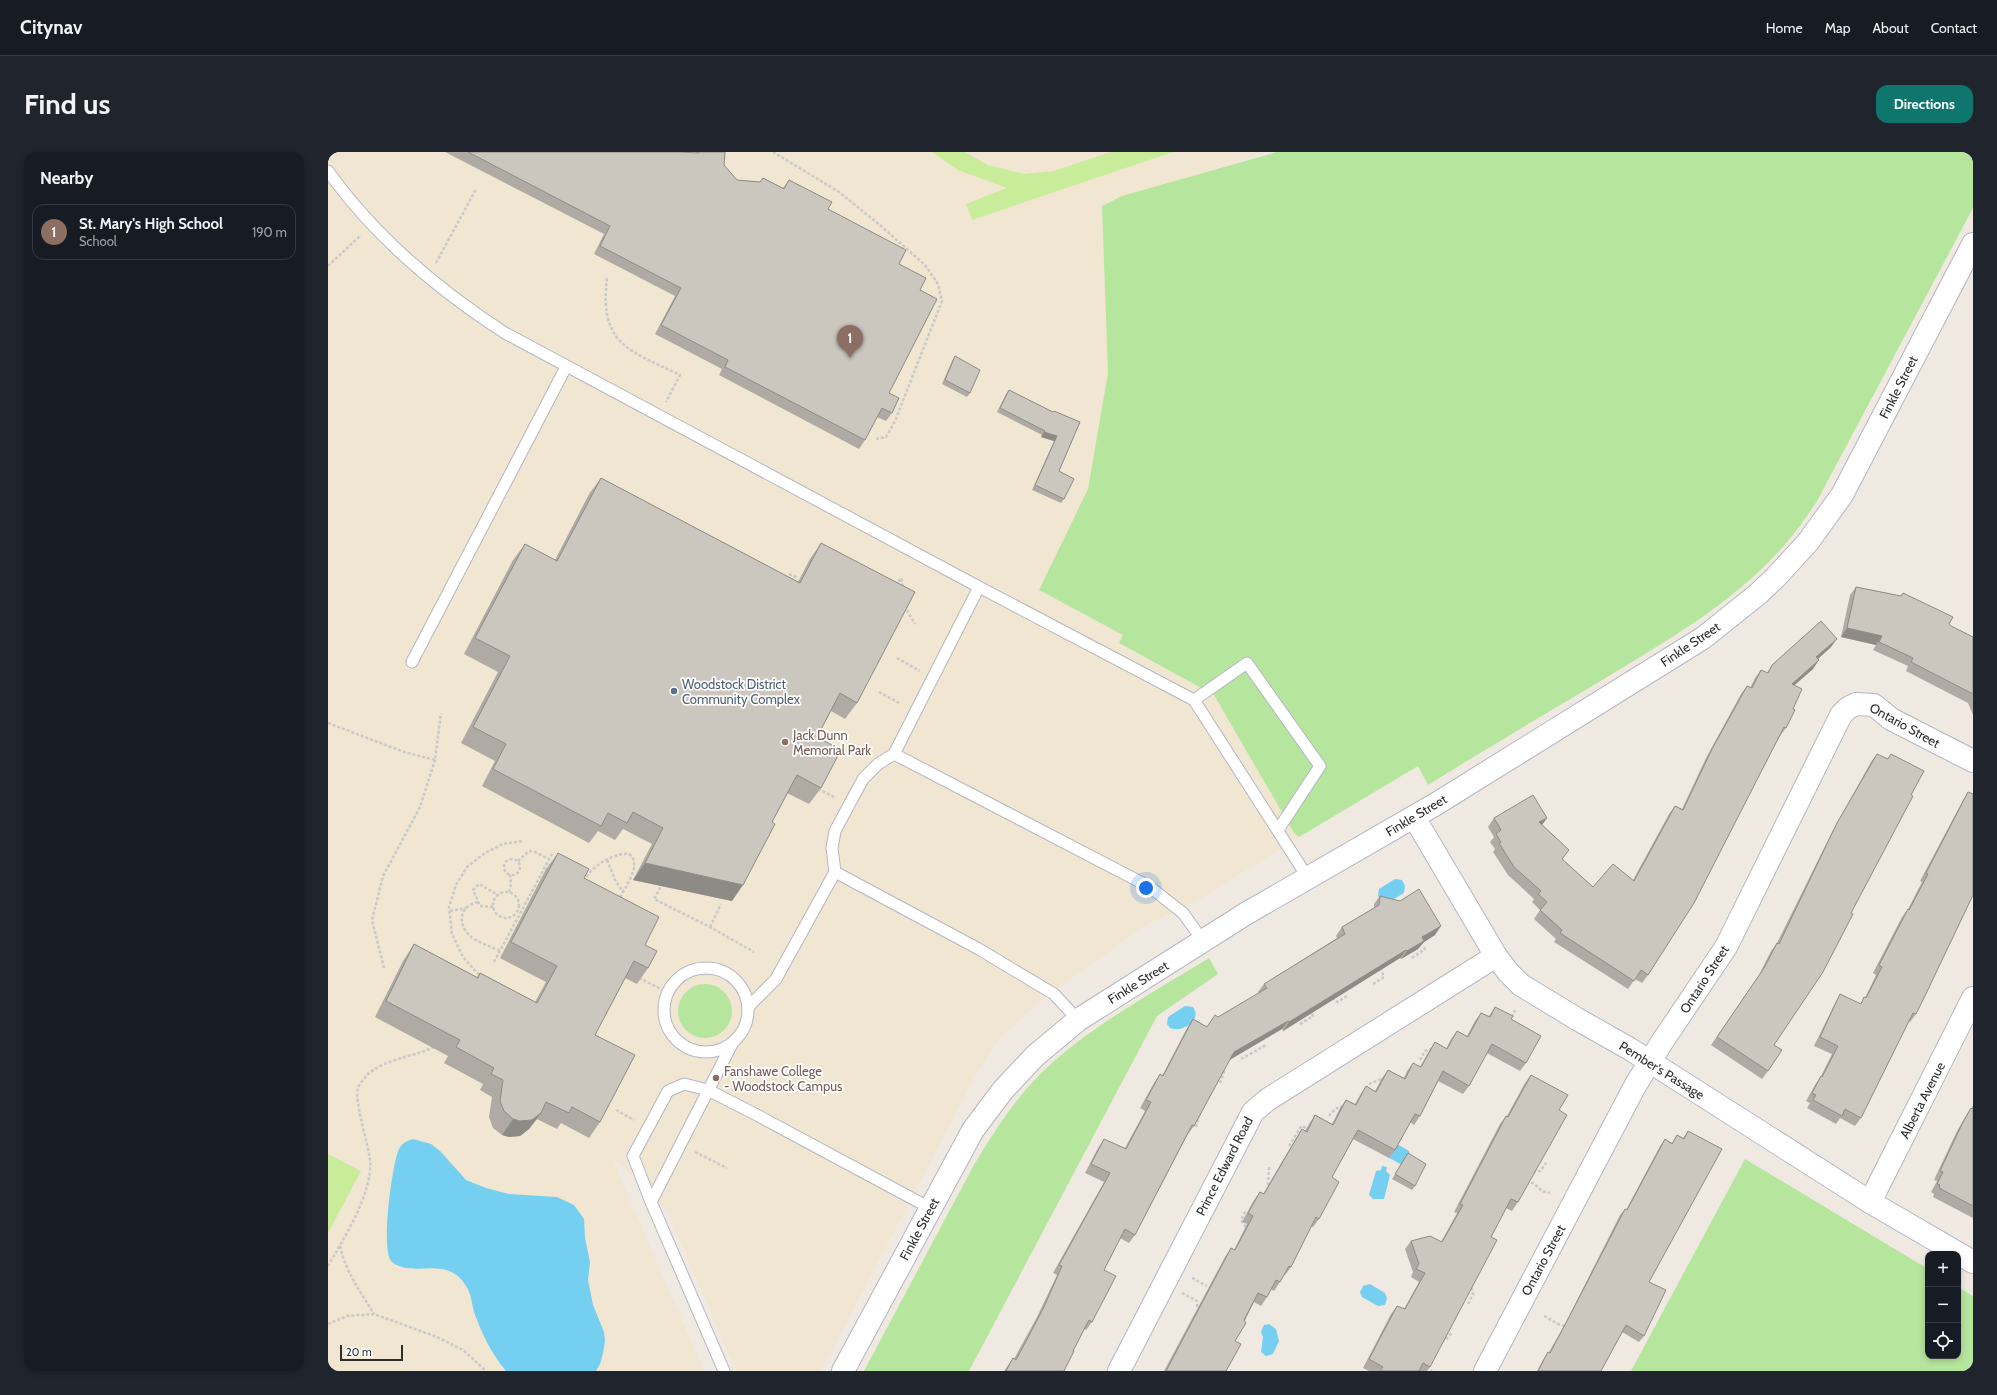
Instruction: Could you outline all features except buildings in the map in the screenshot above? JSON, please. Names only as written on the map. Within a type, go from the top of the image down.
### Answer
[{"type":"street","name":"Finkle Street","points":[[843,1371],[973,1130],[987,1110],[1035,1056],[1078,1020],[1203,941],[1414,817],[1703,638],[1758,594],[1776,577],[1808,542],[1842,495],[1973,244]]},
{"type":"street","name":"Ontario Street","points":[[1485,1371],[1635,1086],[1726,947],[1838,719],[1844,711],[1858,704],[1874,705],[1891,719],[1973,762]]},
{"type":"street","name":"Pember's Passage","points":[[1414,817],[1496,956],[1508,972],[1521,985],[1650,1062],[1870,1202],[1973,1262]]},
{"type":"street","name":"Prince Edward Road","points":[[1119,1371],[1253,1112],[1267,1100],[1496,956]]},
{"type":"street","name":"Alberta Avenue","points":[[1870,1202],[1973,998]]},
{"type":"lane","points":[[328,171],[371,225],[413,266],[481,318],[566,367],[978,587],[1194,700],[1308,878]]},
{"type":"lane","points":[[412,662],[566,367]]},
{"type":"lane","points":[[748,1008],[776,979],[835,872],[832,848],[834,831],[863,779],[878,764],[894,754],[978,587]]},
{"type":"lane","points":[[1194,700],[1247,662],[1320,766],[1278,830]]},
{"type":"lane","points":[[894,754],[1150,887],[1183,913],[1203,941]]},
{"type":"lane","points":[[835,872],[976,948],[1054,994],[1078,1020]]},
{"type":"lane","points":[[651,1202],[732,1044],[740,1036],[745,1026],[748,1008],[745,994],[738,982],[727,973],[714,968],[699,968],[686,972],[675,981],[667,992],[663,1006],[664,1020],[670,1033],[679,1043],[692,1050],[705,1052],[719,1050],[732,1044]]},
{"type":"lane","points":[[724,1371],[651,1202],[633,1156],[668,1091],[684,1084],[708,1090],[756,1114],[930,1208]]},
{"type":"path","points":[[773,152],[839,192],[881,226],[924,265],[938,284],[942,301],[895,421],[886,437],[876,439]]},
{"type":"path","points":[[428,277],[476,189]]},
{"type":"path","points":[[328,266],[371,225]]},
{"type":"path","points":[[607,278],[605,296],[606,311],[617,339],[634,353],[680,375],[658,416]]},
{"type":"path","points":[[790,574],[798,578]]},
{"type":"path","points":[[894,589],[900,578],[904,592]]},
{"type":"path","points":[[905,599],[908,612],[915,624]]},
{"type":"path","points":[[897,658],[932,678]]},
{"type":"path","points":[[879,692],[916,712]]},
{"type":"path","points":[[384,968],[372,920],[383,876],[420,807],[435,760],[441,713]]},
{"type":"path","points":[[328,723],[404,752],[435,760]]},
{"type":"path","points":[[476,981],[480,974],[463,957],[452,934],[449,907],[456,885],[467,867],[485,854],[503,844],[523,841]]},
{"type":"path","points":[[518,861],[529,851],[549,859]]},
{"type":"path","points":[[583,883],[589,871],[607,860],[623,853],[633,857],[635,862],[633,870],[616,903]]},
{"type":"path","points":[[494,962],[547,866],[552,854]]},
{"type":"path","points":[[509,892],[511,884],[510,875],[504,869],[506,862],[513,858],[518,861],[521,866],[520,871],[516,874],[510,875]]},
{"type":"path","points":[[607,860],[616,882],[623,891]]},
{"type":"path","points":[[585,868],[589,871]]},
{"type":"path","points":[[664,882],[654,899],[710,927],[754,952]]},
{"type":"path","points":[[493,907],[480,906],[473,890],[479,884],[498,895]]},
{"type":"path","points":[[509,892],[514,894],[519,901],[519,905],[516,913],[510,918],[505,918],[498,914],[493,907],[495,898],[498,895],[509,892]]},
{"type":"path","points":[[478,902],[471,904],[466,908],[461,914],[461,920],[469,935],[500,951]]},
{"type":"path","points":[[710,927],[721,904]]},
{"type":"path","points":[[450,911],[466,908]]},
{"type":"path","points":[[1412,958],[1425,949],[1422,946]]},
{"type":"path","points":[[1373,984],[1384,977],[1384,973],[1379,965]]},
{"type":"path","points":[[635,976],[667,992]]},
{"type":"path","points":[[1331,996],[1337,1002],[1347,996]]},
{"type":"path","points":[[1300,1024],[1313,1016],[1306,1004]]},
{"type":"path","points":[[1510,1021],[1515,1010]]},
{"type":"path","points":[[1241,1059],[1266,1045]]},
{"type":"path","points":[[328,1266],[363,1198],[369,1178],[370,1161],[358,1101],[358,1087],[368,1075],[384,1065],[424,1052],[436,1046]]},
{"type":"path","points":[[1420,1060],[1425,1052],[1430,1049],[1436,1052]]},
{"type":"path","points":[[1220,1084],[1225,1067]]},
{"type":"path","points":[[1369,1084],[1385,1078],[1390,1078]]},
{"type":"path","points":[[1329,1116],[1339,1106],[1349,1110]]},
{"type":"path","points":[[1196,1127],[1199,1114]]},
{"type":"path","points":[[1289,1146],[1300,1128],[1302,1126],[1306,1128]]},
{"type":"path","points":[[1531,1171],[1540,1171],[1546,1163]]},
{"type":"path","points":[[1270,1167],[1268,1184],[1272,1186]]},
{"type":"path","points":[[1522,1185],[1533,1183],[1542,1190],[1550,1193]]},
{"type":"path","points":[[1246,1210],[1241,1220],[1246,1227]]},
{"type":"path","points":[[340,1245],[344,1263],[352,1281],[374,1314]]},
{"type":"path","points":[[1164,1283],[1197,1301],[1197,1308],[1202,1310]]},
{"type":"path","points":[[1467,1286],[1472,1289],[1473,1294],[1468,1304]]},
{"type":"path","points":[[328,1324],[347,1316],[374,1314],[437,1336],[463,1350],[486,1371]]},
{"type":"path","points":[[1544,1316],[1560,1325],[1564,1324],[1570,1327]]},
{"type":"path","points":[[1438,1338],[1445,1341],[1452,1332]]},
{"type":"shaded area","points":[[328,152],[1266,152],[1102,206],[1108,373],[1088,489],[1039,590],[1123,635],[1119,644],[1214,695],[1294,833],[1299,837],[1199,900],[1144,926],[1038,1003],[997,1041],[977,1073],[821,1371],[736,1371],[667,1211],[613,1157],[617,1170],[704,1371],[328,1371]]},
{"type":"green space","points":[[932,152],[965,152],[988,165],[1024,174],[1054,171],[1111,152],[1173,152],[972,220],[966,204],[1007,188],[958,170]]},
{"type":"green space","points":[[1277,152],[1973,152],[1973,208],[1817,501],[1796,531],[1773,558],[1748,582],[1694,623],[1665,642],[1428,785],[1418,766],[1299,837],[1294,833],[1214,695],[1119,643],[1123,635],[1039,590],[1088,489],[1108,373],[1102,206],[1122,196]]},
{"type":"green space","points":[[1209,958],[1218,974],[1157,1016],[969,1371],[864,1371],[974,1165],[1009,1111],[1029,1086],[1052,1063],[1108,1020]]},
{"type":"green space","points":[[700,984],[710,984],[720,988],[728,996],[732,1006],[732,1016],[728,1026],[720,1034],[710,1038],[700,1038],[690,1034],[682,1026],[678,1016],[678,1006],[682,996],[690,988]]},
{"type":"green space","points":[[328,1154],[361,1171],[328,1233]]},
{"type":"green space","points":[[1745,1159],[1925,1267],[1925,1359],[1961,1359],[1961,1289],[1973,1296],[1973,1371],[1631,1371]]},
{"type":"water","points":[[1395,879],[1402,880],[1405,886],[1404,893],[1387,903],[1382,902],[1378,896],[1379,889]]},
{"type":"water","points":[[1185,1006],[1193,1007],[1195,1017],[1193,1021],[1189,1025],[1180,1029],[1170,1028],[1167,1024],[1168,1017]]},
{"type":"water","points":[[413,1139],[431,1144],[440,1151],[466,1180],[486,1188],[509,1194],[557,1197],[574,1205],[584,1219],[585,1238],[590,1262],[588,1280],[593,1305],[604,1332],[605,1341],[603,1353],[596,1371],[506,1371],[487,1343],[474,1312],[469,1292],[458,1276],[450,1271],[430,1268],[401,1267],[392,1262],[387,1243],[387,1226],[393,1172],[400,1147],[405,1142]]},
{"type":"water","points":[[1392,1141],[1409,1151],[1410,1157],[1402,1165],[1384,1155]]},
{"type":"water","points":[[1382,1166],[1387,1167],[1386,1171],[1390,1175],[1384,1199],[1373,1199],[1369,1195],[1376,1171],[1381,1170]]},
{"type":"water","points":[[1370,1284],[1385,1293],[1387,1298],[1385,1305],[1378,1306],[1362,1297],[1360,1292],[1363,1286]]},
{"type":"water","points":[[1269,1324],[1276,1329],[1279,1341],[1273,1354],[1266,1356],[1261,1352],[1263,1337],[1261,1332],[1264,1325]]},
{"type":"place","name":"St. Mary's High School","points":[[850,358]]},
{"type":"place","name":"Woodstock District Community Complex","points":[[674,691]]},
{"type":"place","name":"Jack Dunn Memorial Park","points":[[785,742]]},
{"type":"place","name":"Fanshawe College - Woodstock Campus","points":[[716,1078]]}]
